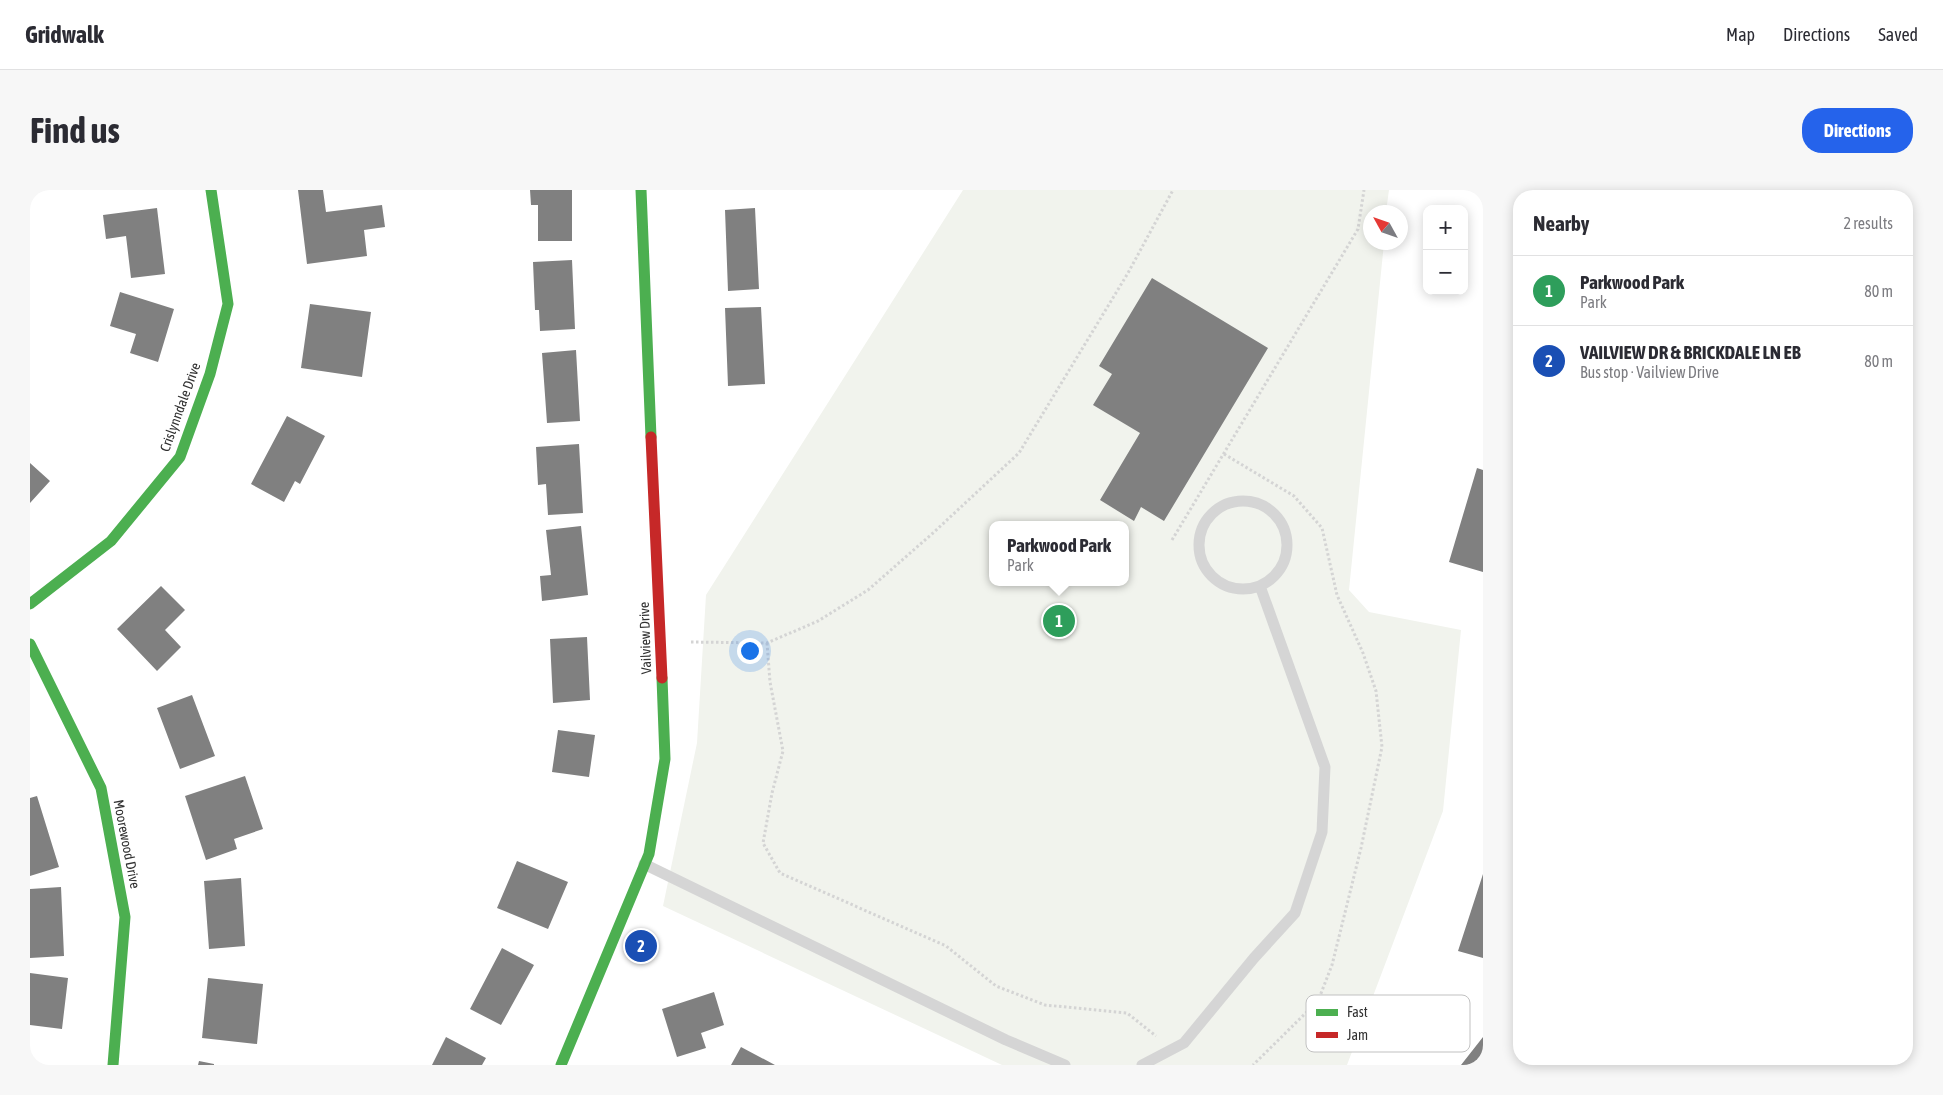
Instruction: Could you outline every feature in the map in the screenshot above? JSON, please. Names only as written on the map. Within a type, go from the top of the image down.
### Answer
[{"type":"street","name":"Crislynndale Drive","points":[[30,604],[111,541],[180,457],[210,374],[228,304],[211,190]]},
{"type":"street","name":"Vailview Drive","points":[[561,1065],[649,854],[665,759],[641,190]]},
{"type":"street","name":"Moorewood Drive","points":[[30,644],[101,788],[125,917],[113,1065]]},
{"type":"lane","points":[[1244,501],[1259,504],[1272,511],[1282,522],[1287,537],[1287,552],[1282,566],[1273,578],[1260,586],[1246,590],[1232,589],[1219,583],[1208,574],[1201,561],[1198,547],[1200,533],[1206,520],[1217,509],[1229,503],[1244,501]]},
{"type":"lane","points":[[1142,1065],[1184,1042],[1254,958],[1295,913],[1322,832],[1325,767],[1260,586]]},
{"type":"lane","points":[[644,864],[997,1036],[1065,1065]]},
{"type":"path","points":[[691,642],[767,643],[818,620],[868,590],[934,533],[1019,453],[1128,273],[1173,190]]},
{"type":"path","points":[[1172,540],[1358,230],[1364,190]]},
{"type":"path","points":[[767,643],[770,682],[784,751],[772,793],[763,843],[780,873],[946,946],[996,986],[1045,1005],[1127,1013],[1157,1037]]},
{"type":"shaded area","points":[[963,190],[1389,190],[1387,205],[1363,205],[1363,250],[1383,250],[1349,590],[1369,612],[1461,630],[1443,811],[1373,995],[1306,995],[1306,1052],[1352,1052],[1347,1065],[1002,1065],[663,906],[697,743],[706,595]]},
{"type":"building","points":[[298,190],[323,190],[326,212],[382,205],[385,227],[364,230],[367,256],[307,264]]},
{"type":"building","points":[[530,190],[572,190],[572,241],[538,241],[538,205],[531,205]]},
{"type":"building","points":[[157,208],[165,274],[131,278],[126,236],[106,239],[103,215]]},
{"type":"building","points":[[755,208],[759,289],[728,291],[725,210]]},
{"type":"building","points":[[572,260],[575,329],[540,331],[539,310],[535,310],[533,262]]},
{"type":"building","points":[[1152,278],[1268,348],[1164,521],[1141,507],[1134,521],[1100,500],[1140,433],[1093,405],[1112,374],[1099,366]]},
{"type":"building","points":[[120,292],[174,309],[158,362],[130,353],[136,334],[110,326]]},
{"type":"building","points":[[310,304],[371,312],[362,377],[301,368]]},
{"type":"building","points":[[761,307],[765,384],[728,386],[725,308]]},
{"type":"building","points":[[576,350],[580,421],[547,423],[542,353]]},
{"type":"building","points":[[287,416],[325,436],[300,484],[295,481],[284,502],[251,484]]},
{"type":"building","points":[[579,444],[583,513],[548,515],[546,484],[538,485],[536,447]]},
{"type":"building","points":[[30,463],[50,481],[30,503]]},
{"type":"building","points":[[1477,468],[1483,470],[1483,572],[1449,562]]},
{"type":"building","points":[[581,526],[588,595],[542,601],[540,576],[551,575],[546,530]]},
{"type":"building","points":[[161,586],[185,610],[165,630],[181,647],[157,671],[117,629]]},
{"type":"building","points":[[587,637],[590,700],[553,703],[550,639]]},
{"type":"building","points":[[192,695],[215,756],[180,769],[157,708]]},
{"type":"building","points":[[558,730],[595,735],[589,777],[552,772]]},
{"type":"building","points":[[245,776],[263,829],[234,839],[237,849],[206,860],[185,796]]},
{"type":"building","points":[[37,796],[59,867],[30,876],[30,798]]},
{"type":"building","points":[[517,861],[568,882],[548,929],[497,908]]},
{"type":"building","points":[[1483,874],[1483,958],[1458,951]]},
{"type":"building","points":[[241,878],[245,946],[209,949],[204,881]]},
{"type":"building","points":[[61,887],[64,956],[30,958],[30,889]]},
{"type":"building","points":[[502,948],[534,965],[501,1025],[470,1009]]},
{"type":"building","points":[[30,973],[68,978],[62,1029],[30,1025]]},
{"type":"building","points":[[208,978],[263,984],[257,1044],[202,1038]]},
{"type":"building","points":[[714,992],[724,1025],[701,1033],[706,1048],[677,1057],[662,1009]]},
{"type":"building","points":[[446,1037],[486,1058],[482,1065],[432,1065]]},
{"type":"building","points":[[1483,1037],[1483,1065],[1461,1065]]},
{"type":"building","points":[[741,1047],[775,1065],[731,1065]]},
{"type":"building","points":[[199,1061],[214,1064],[214,1065],[198,1065]]},
{"type":"traffic: fast","points":[[30,604],[111,541],[180,457],[210,374],[228,304],[211,190]]},
{"type":"traffic: fast","points":[[641,190],[651,437]]},
{"type":"traffic: fast","points":[[30,644],[101,788],[125,917],[113,1065]]},
{"type":"traffic: fast","points":[[561,1065],[649,854],[665,759],[662,678]]},
{"type":"traffic: jam","points":[[651,437],[662,678]]},
{"type":"place","name":"Parkwood Park","points":[[1059,621]]},
{"type":"place","name":"VAILVIEW DR & BRICKDALE LN EB","points":[[641,946]]}]
